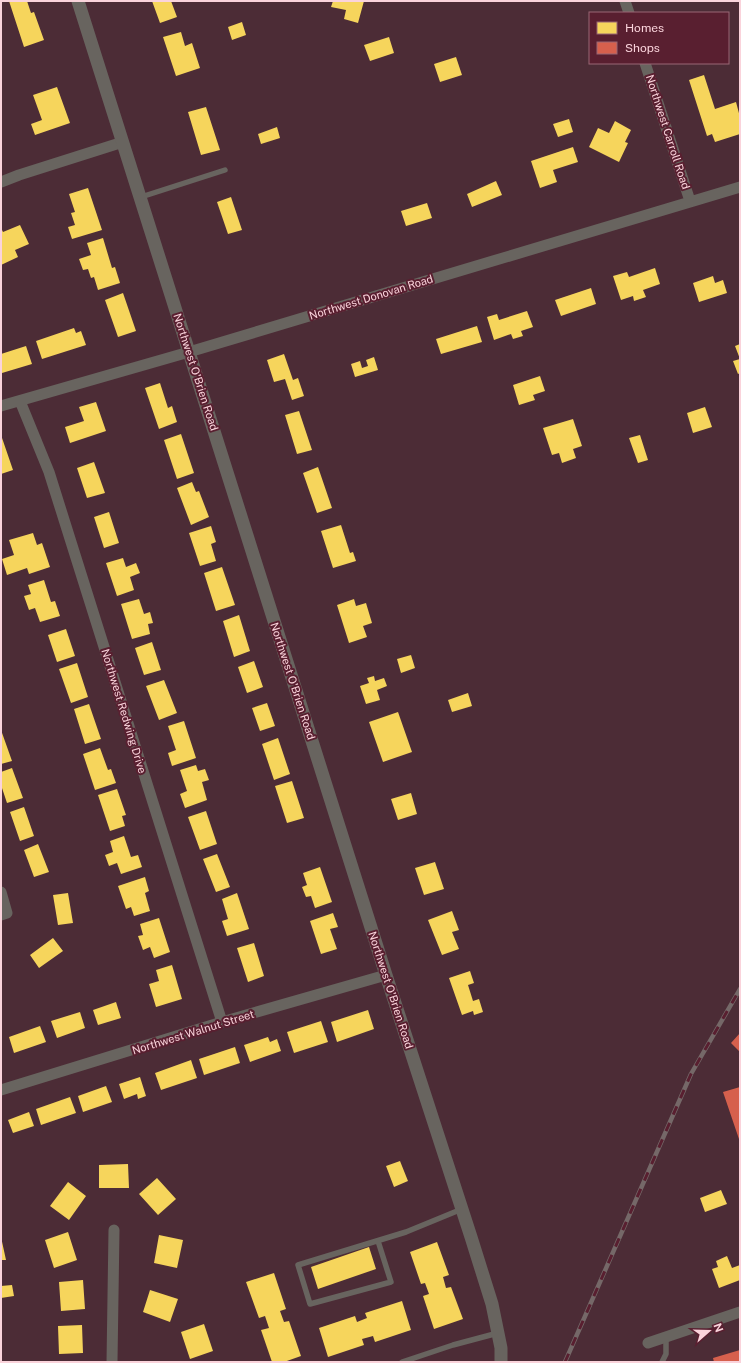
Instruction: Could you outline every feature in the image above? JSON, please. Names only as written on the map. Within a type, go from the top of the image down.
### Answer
[{"type":"street","name":"Northwest O'Brien Road","points":[[78,1],[492,1304],[501,1348],[502,1362]]},
{"type":"street","points":[[625,1],[629,12]]},
{"type":"street","name":"Northwest Carroll Road","points":[[645,64],[690,202]]},
{"type":"street","points":[[1,182],[123,142]]},
{"type":"street","name":"Northwest Donovan Road","points":[[1,406],[189,352],[740,187]]},
{"type":"street","name":"Northwest Redwing Drive","points":[[20,401],[49,472],[222,1022]]},
{"type":"street","points":[[1,892],[4,914]]},
{"type":"street","name":"Northwest Walnut Street","points":[[1,1090],[222,1022],[386,974]]},
{"type":"street","points":[[112,1362],[114,1230]]},
{"type":"street","points":[[648,1343],[740,1312]]},
{"type":"lane","points":[[140,197],[225,170]]},
{"type":"lane","points":[[378,1240],[391,1282],[310,1304],[298,1265],[378,1240],[406,1232],[462,1209]]},
{"type":"lane","points":[[402,1362],[453,1345],[498,1333]]},
{"type":"lane","points":[[662,1362],[666,1354],[666,1337]]},
{"type":"building: Homes","points":[[9,1],[27,1],[31,13],[34,12],[44,40],[24,47]]},
{"type":"building: Homes","points":[[152,1],[171,1],[177,17],[160,23]]},
{"type":"building: Homes","points":[[333,1],[364,1],[358,23],[344,19],[346,10],[331,7]]},
{"type":"building: Homes","points":[[242,22],[246,35],[232,40],[228,27]]},
{"type":"building: Homes","points":[[181,32],[185,46],[192,43],[200,68],[176,76],[163,37]]},
{"type":"building: Homes","points":[[389,37],[394,53],[370,61],[364,45]]},
{"type":"building: Homes","points":[[456,57],[462,75],[440,82],[434,64]]},
{"type":"building: Homes","points":[[704,75],[715,109],[736,102],[740,117],[740,134],[715,142],[712,134],[707,136],[689,80]]},
{"type":"building: Homes","points":[[57,87],[70,123],[35,135],[31,124],[42,120],[33,95]]},
{"type":"building: Homes","points":[[206,107],[220,150],[201,155],[188,112]]},
{"type":"building: Homes","points":[[569,119],[573,132],[558,137],[553,124]]},
{"type":"building: Homes","points":[[615,121],[631,130],[625,142],[628,143],[619,162],[589,147],[598,128],[609,133]]},
{"type":"building: Homes","points":[[277,127],[280,138],[261,144],[258,134]]},
{"type":"building: Homes","points":[[573,147],[578,162],[553,170],[557,182],[540,188],[531,161]]},
{"type":"building: Homes","points":[[496,181],[502,195],[472,207],[467,194]]},
{"type":"building: Homes","points":[[88,188],[102,230],[72,239],[68,227],[75,225],[71,213],[75,212],[69,194]]},
{"type":"building: Homes","points":[[231,197],[242,230],[228,234],[217,202]]},
{"type":"building: Homes","points":[[427,203],[432,218],[406,226],[401,211]]},
{"type":"building: Homes","points":[[20,225],[29,244],[15,250],[18,257],[1,265],[1,228],[3,232]]},
{"type":"building: Homes","points":[[103,238],[112,268],[115,267],[120,283],[98,290],[94,277],[91,278],[88,269],[83,270],[79,259],[91,255],[87,243]]},
{"type":"building: Homes","points":[[655,268],[660,284],[643,290],[646,297],[634,301],[633,296],[621,300],[613,276],[627,272],[629,277]]},
{"type":"building: Homes","points":[[713,276],[715,283],[723,280],[727,293],[699,302],[693,283]]},
{"type":"building: Homes","points":[[591,288],[596,304],[561,316],[555,300]]},
{"type":"building: Homes","points":[[123,293],[136,331],[118,337],[105,300]]},
{"type":"building: Homes","points":[[527,311],[533,327],[521,331],[523,336],[513,339],[511,334],[494,340],[487,317],[497,314],[499,320]]},
{"type":"building: Homes","points":[[477,326],[482,342],[441,354],[436,339]]},
{"type":"building: Homes","points":[[74,328],[76,333],[81,331],[86,345],[42,359],[36,341]]},
{"type":"building: Homes","points":[[740,344],[740,359],[735,346]]},
{"type":"building: Homes","points":[[26,346],[32,364],[2,373],[1,354]]},
{"type":"building: Homes","points":[[284,354],[293,380],[298,378],[304,396],[292,400],[285,379],[274,382],[267,360]]},
{"type":"building: Homes","points":[[374,357],[378,370],[355,377],[351,364],[360,361],[362,368],[368,366],[366,360]]},
{"type":"building: Homes","points":[[740,359],[740,373],[738,374],[733,361]]},
{"type":"building: Homes","points":[[540,376],[545,391],[533,395],[535,400],[519,405],[513,385]]},
{"type":"building: Homes","points":[[160,383],[168,408],[172,406],[177,422],[159,429],[145,388]]},
{"type":"building: Homes","points":[[96,402],[106,431],[70,443],[65,427],[84,421],[79,407]]},
{"type":"building: Homes","points":[[705,407],[712,427],[693,433],[687,413]]},
{"type":"building: Homes","points":[[299,411],[312,450],[297,454],[285,415]]},
{"type":"building: Homes","points":[[573,419],[582,446],[573,449],[576,458],[562,463],[559,453],[552,455],[543,428]]},
{"type":"building: Homes","points":[[181,434],[194,473],[177,479],[164,440]]},
{"type":"building: Homes","points":[[1,435],[13,470],[1,474]]},
{"type":"building: Homes","points":[[640,435],[648,460],[638,463],[629,438]]},
{"type":"building: Homes","points":[[94,462],[105,493],[87,498],[77,468]]},
{"type":"building: Homes","points":[[318,467],[332,508],[317,513],[303,473]]},
{"type":"building: Homes","points":[[192,482],[196,492],[199,491],[209,517],[191,525],[177,488]]},
{"type":"building: Homes","points":[[109,512],[119,543],[104,548],[94,517]]},
{"type":"building: Homes","points":[[341,525],[350,553],[353,552],[356,561],[333,568],[321,531]]},
{"type":"building: Homes","points":[[211,526],[216,542],[211,544],[216,561],[200,566],[189,533]]},
{"type":"building: Homes","points":[[33,533],[37,545],[42,543],[50,567],[29,574],[27,568],[7,575],[2,559],[14,555],[9,540]]},
{"type":"building: Homes","points":[[123,558],[126,567],[136,563],[140,573],[130,577],[134,590],[117,596],[106,563]]},
{"type":"building: Homes","points":[[222,567],[235,605],[216,611],[204,573]]},
{"type":"building: Homes","points":[[44,580],[51,602],[55,601],[60,616],[40,622],[35,608],[29,610],[24,596],[31,594],[28,585]]},
{"type":"building: Homes","points":[[139,599],[144,614],[150,612],[153,623],[148,624],[150,634],[132,639],[121,604]]},
{"type":"building: Homes","points":[[354,599],[356,606],[366,603],[372,623],[363,626],[367,637],[349,643],[337,605]]},
{"type":"building: Homes","points":[[239,615],[250,651],[234,657],[223,621]]},
{"type":"building: Homes","points":[[66,629],[75,656],[57,662],[48,635]]},
{"type":"building: Homes","points":[[152,642],[161,670],[144,675],[135,648]]},
{"type":"building: Homes","points":[[411,655],[415,668],[401,673],[397,659]]},
{"type":"building: Homes","points":[[254,661],[263,687],[247,693],[238,667]]},
{"type":"building: Homes","points":[[77,663],[88,697],[71,703],[59,669]]},
{"type":"building: Homes","points":[[374,676],[375,681],[384,678],[387,686],[377,690],[380,700],[366,704],[360,686],[369,683],[367,678]]},
{"type":"building: Homes","points":[[164,680],[177,713],[159,720],[146,686]]},
{"type":"building: Homes","points":[[468,693],[472,706],[452,712],[448,700]]},
{"type":"building: Homes","points":[[267,703],[275,726],[260,731],[252,708]]},
{"type":"building: Homes","points":[[89,704],[101,739],[85,744],[74,709]]},
{"type":"building: Homes","points":[[398,712],[412,752],[383,762],[369,722]]},
{"type":"building: Homes","points":[[184,721],[196,758],[172,766],[168,753],[176,750],[168,726]]},
{"type":"building: Homes","points":[[1,730],[12,761],[1,764]]},
{"type":"building: Homes","points":[[278,738],[290,774],[274,780],[262,744]]},
{"type":"building: Homes","points":[[100,748],[108,770],[111,769],[116,783],[95,790],[83,754]]},
{"type":"building: Homes","points":[[196,765],[198,771],[205,769],[209,780],[202,782],[207,800],[185,808],[180,794],[187,791],[180,770]]},
{"type":"building: Homes","points":[[12,768],[23,798],[7,803],[1,785],[1,772]]},
{"type":"building: Homes","points":[[292,781],[304,818],[287,823],[275,786]]},
{"type":"building: Homes","points":[[117,789],[126,815],[122,816],[125,826],[110,831],[98,795]]},
{"type":"building: Homes","points":[[411,793],[417,814],[398,820],[391,799]]},
{"type":"building: Homes","points":[[24,807],[34,836],[20,841],[10,812]]},
{"type":"building: Homes","points":[[206,811],[217,844],[200,850],[188,817]]},
{"type":"building: Homes","points":[[124,836],[131,857],[138,855],[142,867],[121,874],[117,863],[109,866],[105,855],[113,852],[110,841]]},
{"type":"building: Homes","points":[[38,844],[49,872],[34,877],[24,850]]},
{"type":"building: Homes","points":[[217,854],[230,887],[216,892],[203,859]]},
{"type":"building: Homes","points":[[435,862],[444,889],[424,895],[415,868]]},
{"type":"building: Homes","points":[[320,867],[332,902],[315,908],[311,896],[306,897],[302,887],[307,885],[303,873]]},
{"type":"building: Homes","points":[[145,877],[149,891],[145,893],[150,911],[134,916],[131,907],[126,909],[118,886]]},
{"type":"building: Homes","points":[[68,893],[73,923],[58,925],[53,895]]},
{"type":"building: Homes","points":[[237,893],[249,929],[227,936],[222,921],[228,919],[222,899]]},
{"type":"building: Homes","points":[[452,911],[459,930],[452,932],[459,949],[442,955],[428,920]]},
{"type":"building: Homes","points":[[333,913],[338,927],[330,929],[337,949],[321,954],[310,921]]},
{"type":"building: Homes","points":[[159,918],[170,952],[154,958],[150,947],[143,950],[138,936],[143,935],[140,924]]},
{"type":"building: Homes","points":[[53,938],[63,951],[39,968],[30,955]]},
{"type":"building: Homes","points":[[254,943],[264,976],[248,982],[237,948]]},
{"type":"building: Homes","points":[[172,965],[182,999],[156,1007],[149,984],[159,981],[156,970]]},
{"type":"building: Homes","points":[[470,971],[474,983],[468,985],[473,1001],[479,999],[483,1012],[474,1015],[473,1011],[462,1015],[449,978]]},
{"type":"building: Homes","points":[[116,1002],[121,1018],[98,1025],[93,1010]]},
{"type":"building: Homes","points":[[368,1010],[374,1029],[337,1042],[331,1022]]},
{"type":"building: Homes","points":[[80,1012],[85,1028],[57,1038],[51,1021]]},
{"type":"building: Homes","points":[[321,1021],[328,1042],[294,1053],[287,1032]]},
{"type":"building: Homes","points":[[40,1026],[46,1042],[14,1053],[9,1037]]},
{"type":"building: Homes","points":[[268,1037],[270,1042],[277,1039],[281,1051],[250,1062],[244,1045]]},
{"type":"building: Homes","points":[[235,1047],[240,1063],[204,1075],[199,1059]]},
{"type":"building: Homes","points":[[191,1060],[197,1078],[161,1090],[155,1073]]},
{"type":"building: Homes","points":[[140,1077],[146,1096],[138,1099],[137,1094],[124,1099],[119,1084]]},
{"type":"building: Homes","points":[[106,1086],[112,1102],[83,1112],[78,1096]]},
{"type":"building: Homes","points":[[70,1097],[76,1113],[41,1125],[36,1109]]},
{"type":"building: Homes","points":[[29,1112],[34,1126],[13,1133],[8,1120]]},
{"type":"building: Homes","points":[[400,1161],[408,1181],[394,1187],[386,1166]]},
{"type":"building: Homes","points":[[128,1164],[129,1188],[99,1188],[99,1165]]},
{"type":"building: Homes","points":[[157,1178],[176,1199],[158,1215],[139,1194]]},
{"type":"building: Homes","points":[[68,1182],[86,1196],[69,1220],[50,1206]]},
{"type":"building: Homes","points":[[721,1190],[727,1204],[705,1212],[700,1198]]},
{"type":"building: Homes","points":[[68,1232],[77,1260],[54,1268],[45,1240]]},
{"type":"building: Homes","points":[[159,1235],[183,1240],[177,1268],[154,1263]]},
{"type":"building: Homes","points":[[1,1237],[6,1260],[1,1260]]},
{"type":"building: Homes","points":[[437,1242],[449,1275],[443,1277],[446,1288],[451,1287],[463,1319],[434,1329],[423,1296],[429,1294],[425,1283],[421,1284],[410,1252]]},
{"type":"building: Homes","points":[[369,1247],[376,1269],[318,1289],[311,1267]]},
{"type":"building: Homes","points":[[727,1256],[732,1268],[740,1265],[740,1280],[719,1288],[712,1269],[718,1267],[716,1261]]},
{"type":"building: Homes","points":[[274,1273],[286,1309],[280,1311],[284,1322],[289,1321],[301,1356],[284,1362],[272,1362],[261,1330],[269,1328],[265,1316],[259,1318],[246,1282]]},
{"type":"building: Homes","points":[[83,1280],[85,1309],[61,1311],[59,1282]]},
{"type":"building: Homes","points":[[12,1285],[14,1296],[1,1298],[1,1286]]},
{"type":"building: Homes","points":[[150,1290],[178,1299],[170,1322],[143,1312]]},
{"type":"building: Homes","points":[[402,1301],[411,1330],[375,1342],[373,1336],[362,1339],[364,1345],[328,1357],[319,1328],[355,1316],[357,1322],[367,1318],[365,1313]]},
{"type":"building: Homes","points":[[204,1324],[213,1351],[190,1359],[181,1332]]},
{"type":"building: Homes","points":[[82,1325],[83,1353],[59,1354],[58,1326]]},
{"type":"building: Shops","points":[[740,1033],[740,1052],[731,1043]]},
{"type":"building: Shops","points":[[740,1087],[740,1142],[723,1092]]},
{"type":"building: Shops","points":[[740,1350],[740,1362],[714,1362],[713,1358]]},
{"type":"railway","points":[[565,1362],[691,1074],[740,989]]}]
